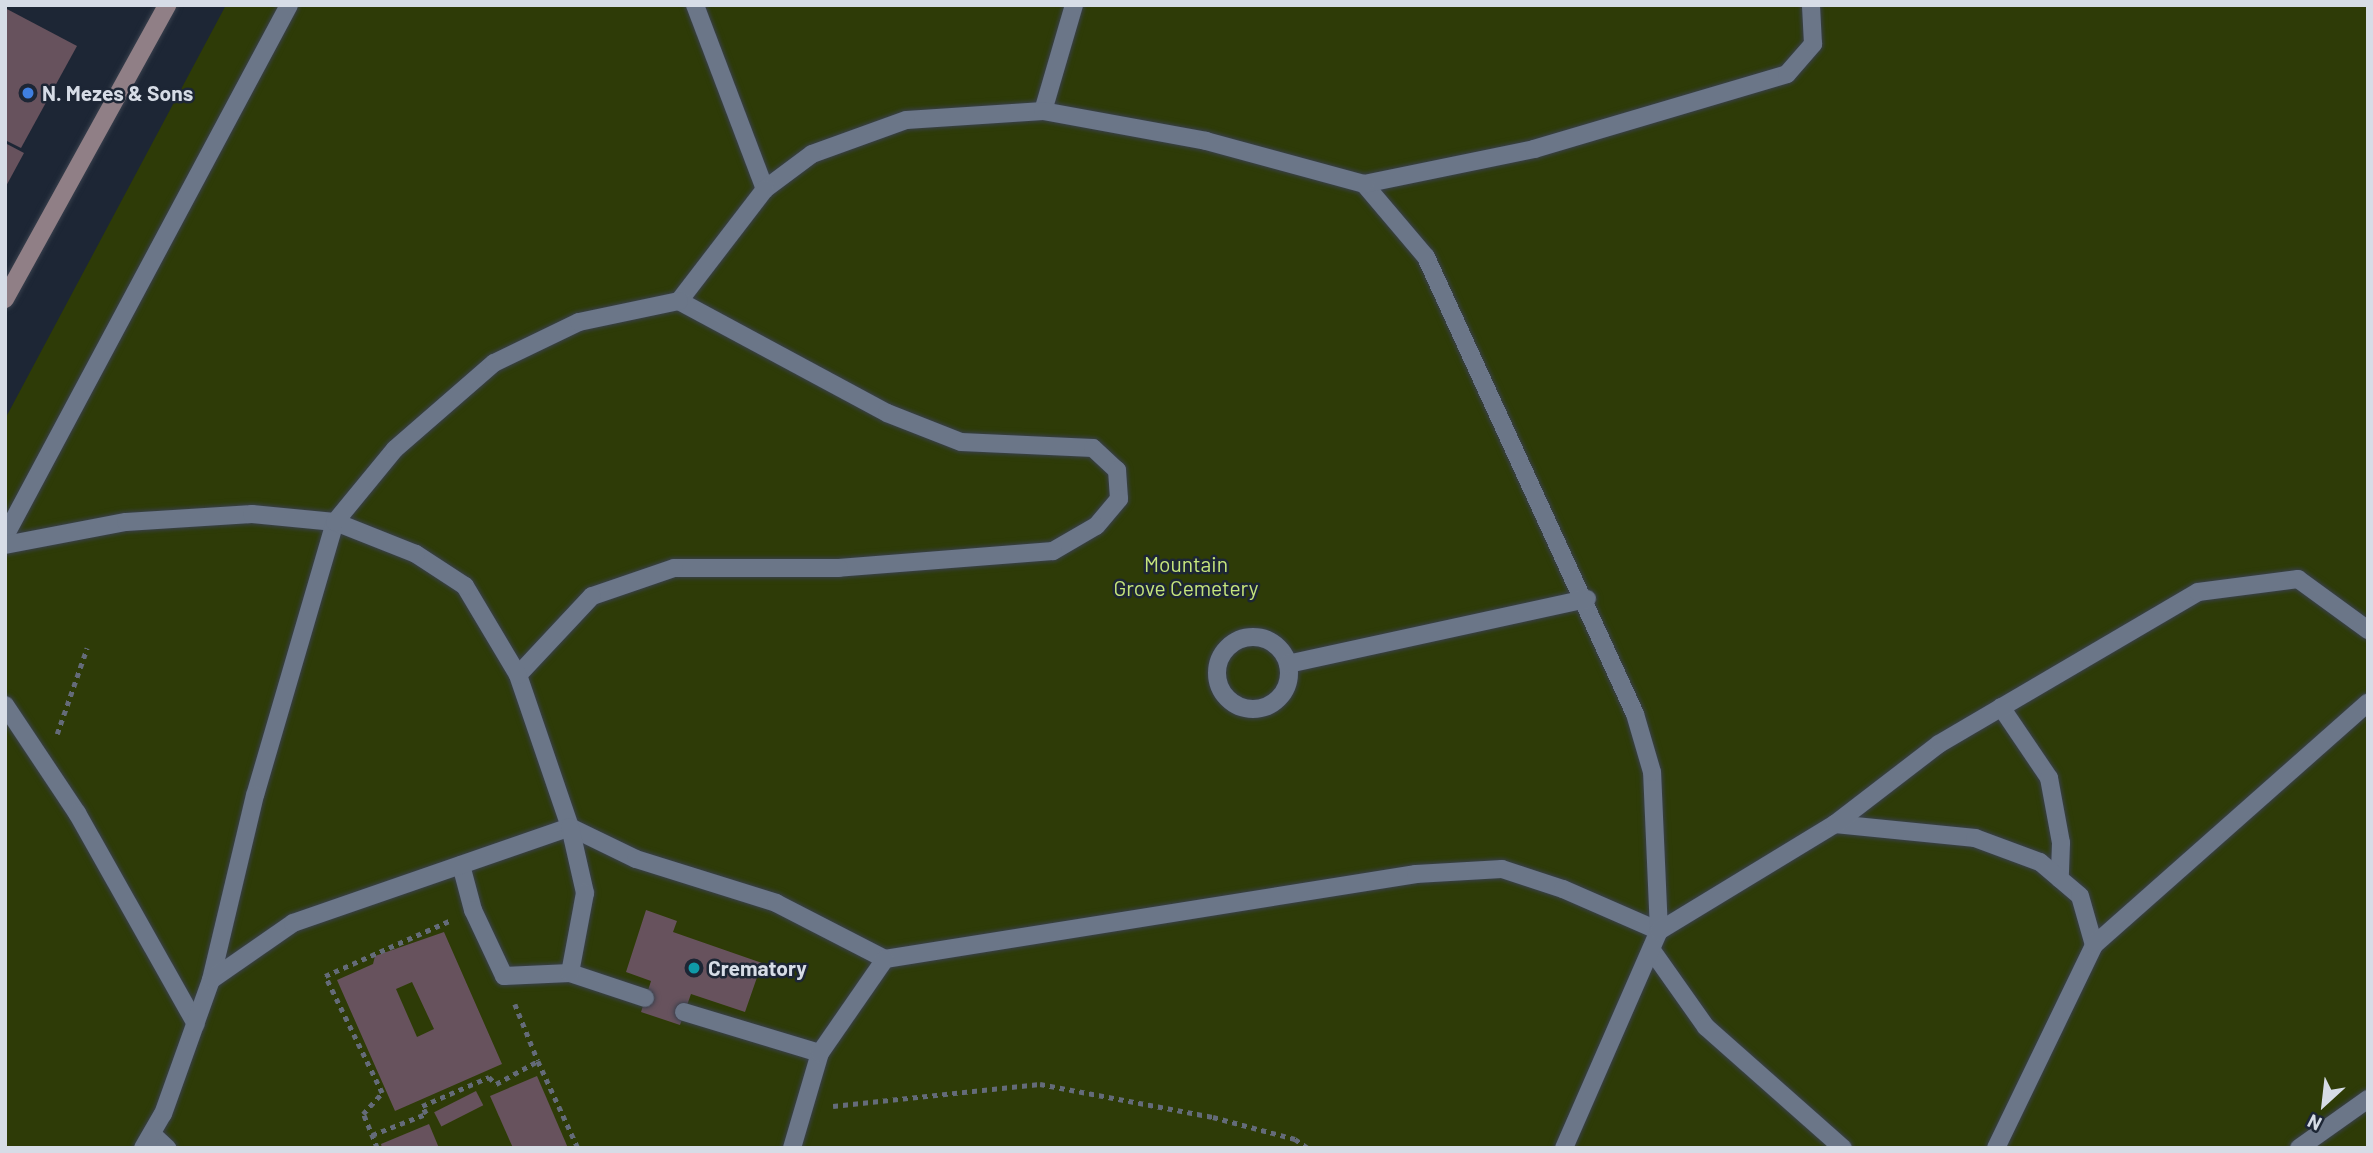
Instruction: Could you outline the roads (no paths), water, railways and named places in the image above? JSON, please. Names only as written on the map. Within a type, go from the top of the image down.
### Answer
[{"type":"main road","points":[[5,299],[167,5]]},
{"type":"lane","points":[[5,536],[289,5]]},
{"type":"lane","points":[[695,5],[765,189]]},
{"type":"lane","points":[[1043,111],[1074,5]]},
{"type":"lane","points":[[679,301],[765,189],[812,154],[906,120],[1043,111],[1206,141],[1364,184],[1534,149],[1787,74],[1813,44],[1811,5]]},
{"type":"lane","points":[[1364,184],[1426,257],[1587,599],[1635,713],[1652,772],[1659,931],[1653,953],[1564,1148]]},
{"type":"lane","points":[[167,1148],[148,1141],[211,980],[255,795],[335,522],[395,449],[494,362],[579,322],[679,301],[887,413],[961,442],[1093,448],[1117,470],[1119,499],[1096,526],[1053,551],[839,568],[674,568],[592,596],[518,676]]},
{"type":"lane","points":[[5,545],[126,522],[252,514],[335,522],[416,554],[465,586],[518,676],[570,827],[585,893],[570,973]]},
{"type":"lane","points":[[1659,931],[1835,824],[1939,744],[2199,592],[2298,579],[2368,630]]},
{"type":"lane","points":[[1288,664],[1587,599]]},
{"type":"lane","points":[[1242,638],[1276,644],[1288,664],[1287,688],[1258,710],[1234,705],[1219,686],[1217,663],[1242,638]]},
{"type":"lane","points":[[1996,1148],[2094,944],[2368,704]]},
{"type":"lane","points":[[5,705],[44,764],[196,1024]]},
{"type":"lane","points":[[2001,707],[2049,778],[2061,843],[2060,879]]},
{"type":"lane","points":[[1835,824],[1975,838],[2040,862],[2080,896],[2094,944]]},
{"type":"lane","points":[[211,980],[293,923],[570,827],[636,859],[776,902],[884,959],[1416,874],[1502,869],[1659,931]]},
{"type":"lane","points":[[461,865],[473,910],[503,976],[570,973],[645,998]]},
{"type":"lane","points":[[1653,953],[1706,1027],[1843,1148]]},
{"type":"lane","points":[[792,1148],[820,1054],[884,959]]},
{"type":"lane","points":[[684,1012],[820,1054]]},
{"type":"lane","points":[[2299,1148],[2368,1099]]},
{"type":"place","name":"N. Mezes & Sons","points":[[28,93]]},
{"type":"place","name":"Crematory","points":[[694,968]]},
{"type":"park label","name":"Mountain Grove Cemetery","points":[[1186,576]]}]
